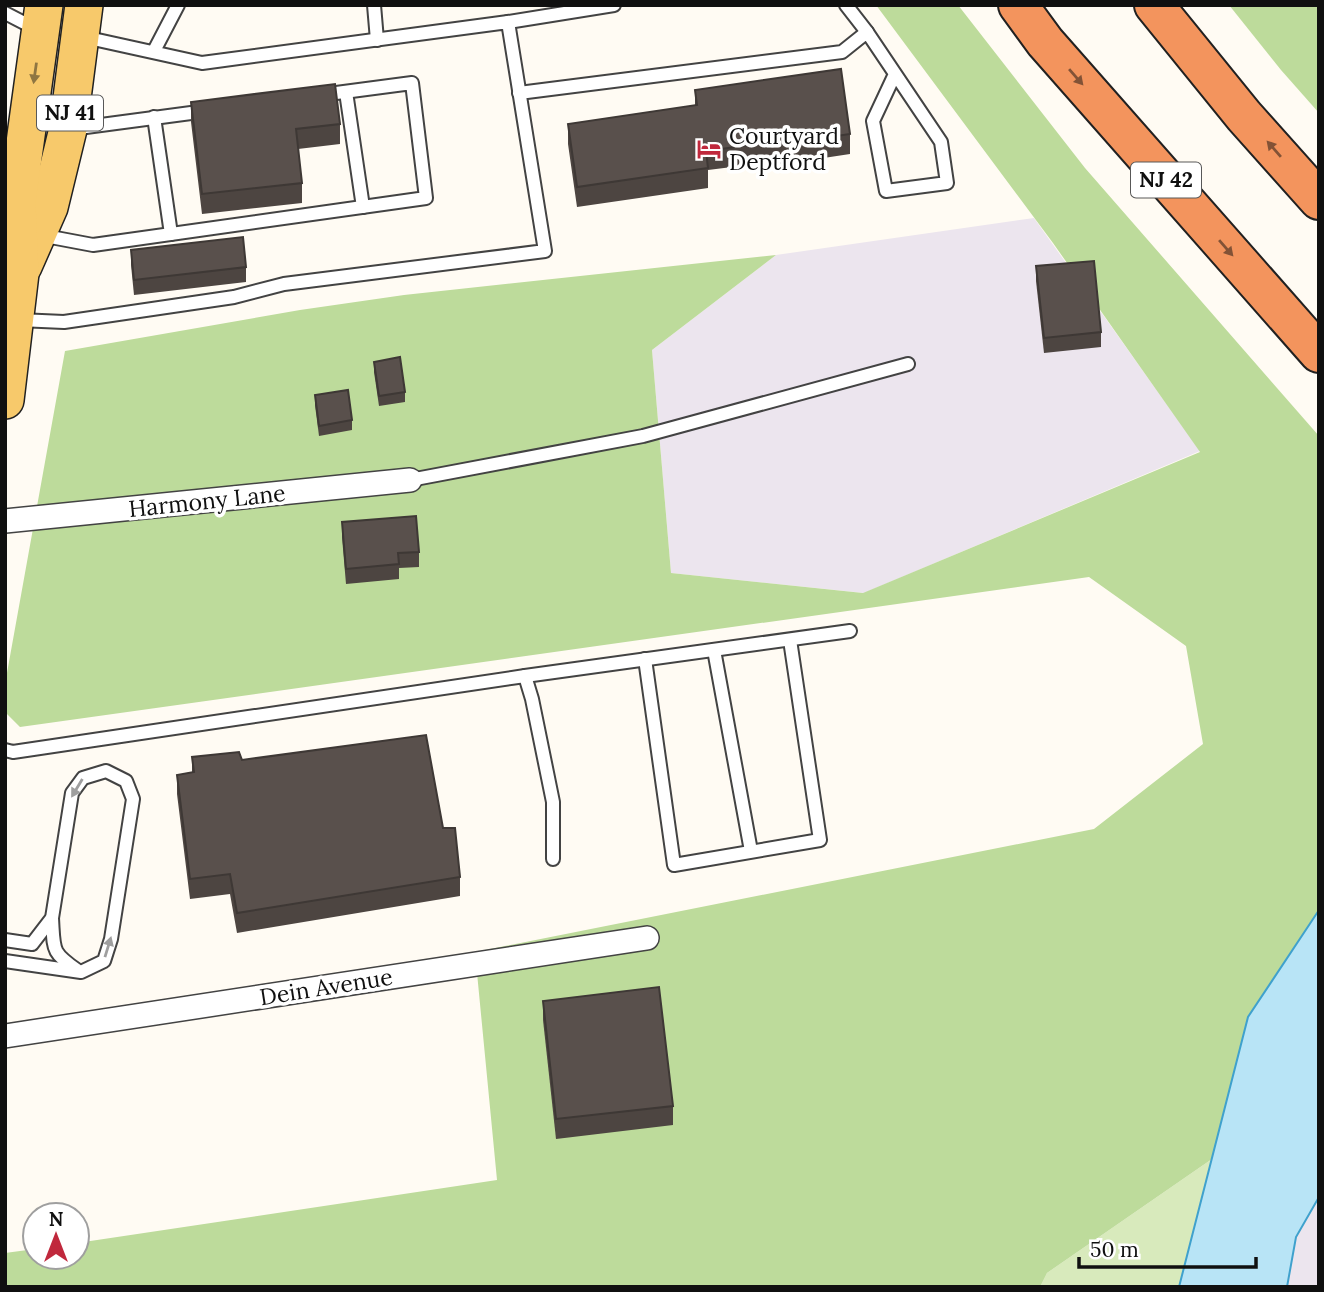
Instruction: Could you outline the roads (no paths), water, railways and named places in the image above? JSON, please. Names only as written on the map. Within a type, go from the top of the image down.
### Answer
[{"type":"highway","points":[[996,5],[1045,42]]},
{"type":"highway","name":"NJ 42","points":[[1018,5],[1045,42],[1319,353]]},
{"type":"highway","points":[[1154,5],[1244,116],[1319,200]]},
{"type":"main road","name":"NJ 41","points":[[5,400],[20,273],[17,201],[42,18]]},
{"type":"main road","name":"NJ 41","points":[[20,273],[49,206],[68,129],[82,21]]},
{"type":"street","name":"Harmony Lane","points":[[5,522],[410,480]]},
{"type":"street","name":"Dein Avenue","points":[[5,1036],[647,938]]},
{"type":"lane","points":[[155,51],[178,5]]},
{"type":"lane","points":[[374,5],[377,40]]},
{"type":"lane","points":[[82,21],[155,51],[202,62],[508,22],[614,5]]},
{"type":"lane","points":[[846,5],[867,32],[941,142],[947,183],[886,191],[873,121],[895,74]]},
{"type":"lane","points":[[5,13],[42,18]]},
{"type":"lane","points":[[12,328],[234,297],[284,284],[545,251],[508,22]]},
{"type":"lane","points":[[519,93],[842,52],[867,32]]},
{"type":"lane","points":[[37,234],[93,245],[426,198],[412,83],[305,97]]},
{"type":"lane","points":[[346,92],[363,207]]},
{"type":"lane","points":[[68,129],[223,108]]},
{"type":"lane","points":[[155,117],[171,234]]},
{"type":"lane","points":[[410,480],[643,436],[908,364]]},
{"type":"lane","points":[[5,750],[13,752],[850,631]]},
{"type":"lane","points":[[645,659],[674,864],[820,840],[790,640]]},
{"type":"lane","points":[[715,650],[751,851]]},
{"type":"lane","points":[[525,676],[553,802],[553,859]]},
{"type":"lane","points":[[5,961],[81,972],[104,961],[111,939],[133,799],[126,781],[106,771],[83,778],[72,793],[52,918],[53,941],[58,956],[81,972]]},
{"type":"lane","points":[[5,940],[32,944],[52,918]]},
{"type":"water","points":[[1319,910],[1319,1197],[1296,1237],[1287,1287],[1179,1287],[1248,1017]]},
{"type":"place","name":"Courtyard Deptford","points":[[709,149]]}]
